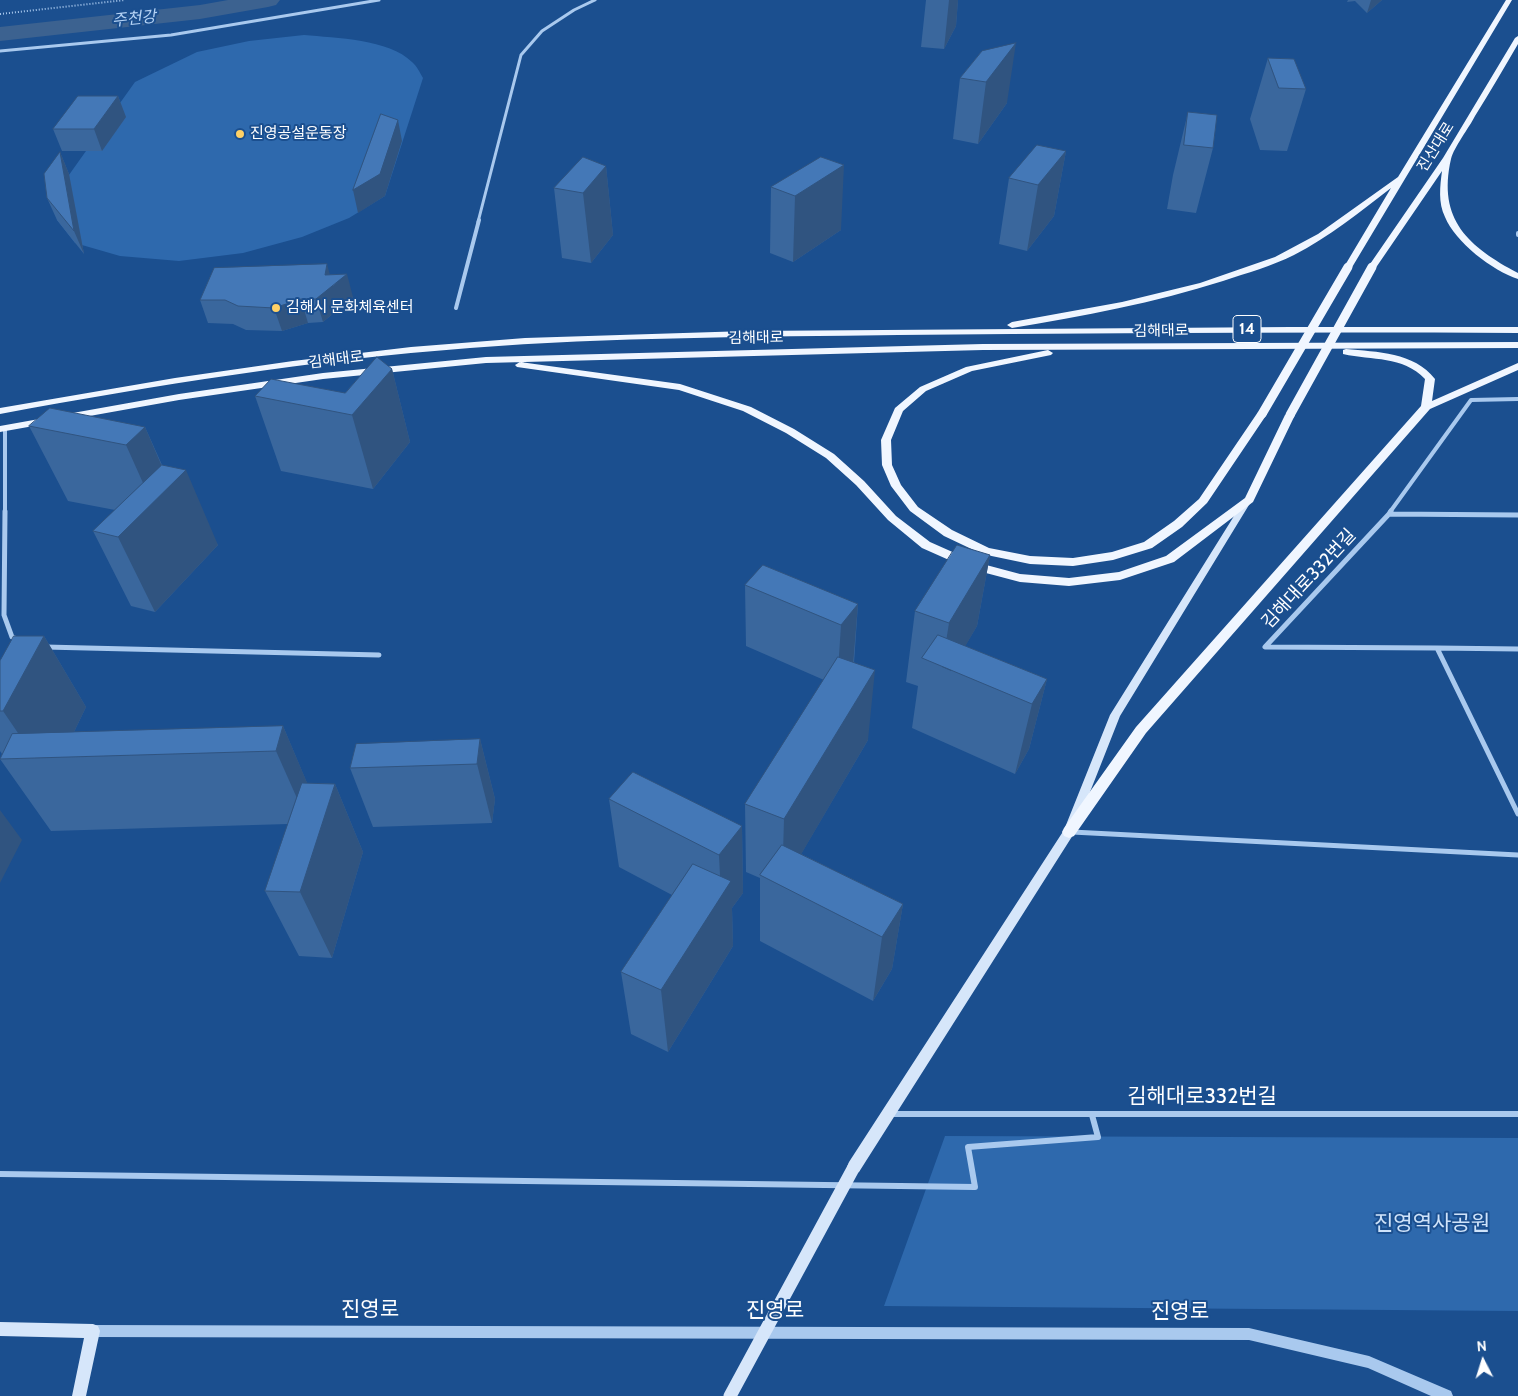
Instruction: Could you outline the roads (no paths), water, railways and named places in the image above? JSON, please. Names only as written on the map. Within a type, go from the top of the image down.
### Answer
[{"type":"main road","name":"진산대로","points":[[1092,347],[1025,356],[969,369],[923,389],[899,410],[886,440],[887,465],[896,486],[914,509],[948,533],[986,551],[1038,561],[1073,562],[1113,556],[1148,545],[1178,524],[1203,501],[1262,414],[1399,179],[1448,103],[1509,0]]},
{"type":"main road","name":"진산대로","points":[[1249,500],[1290,415],[1372,268],[1447,158],[1518,38]]},
{"type":"main road","points":[[1447,158],[1445,206],[1454,228],[1472,246],[1501,267],[1518,276]]},
{"type":"main road","points":[[975,332],[1119,307],[1190,290],[1247,271],[1292,252],[1331,228],[1399,179]]},
{"type":"main road","name":"김해대로","points":[[0,411],[116,389],[234,371],[471,345],[684,334],[1256,329],[1518,330]]},
{"type":"main road","points":[[1277,345],[1383,356],[1407,361],[1422,369],[1430,379],[1426,407]]},
{"type":"main road","name":"김해대로","points":[[2,428],[179,397],[323,376],[486,360],[983,347],[1518,345]]},
{"type":"main road","points":[[486,360],[680,387],[747,409],[790,431],[830,456],[860,483],[892,518],[926,545],[971,566],[1020,578],[1069,582],[1120,576],[1170,559],[1249,500]]},
{"type":"main road","points":[[730,1396],[854,1167],[886,1114],[1068,832],[1141,730],[1426,407],[1518,366]]},
{"type":"main road","points":[[1068,832],[1115,715],[1249,500]]},
{"type":"main road","name":"진영로","points":[[0,1328],[93,1331]]},
{"type":"main road","points":[[79,1396],[93,1331]]},
{"type":"street","points":[[0,52],[171,35],[378,0]]},
{"type":"street","points":[[456,308],[521,55],[542,31],[574,10],[595,0]]},
{"type":"street","name":"김해대로332번길","points":[[1518,399],[1471,400],[1389,514],[1265,647],[1518,649]]},
{"type":"street","points":[[2,428],[4,615],[12,637],[20,640]]},
{"type":"street","points":[[1389,514],[1518,515]]},
{"type":"street","points":[[38,647],[379,655]]},
{"type":"street","points":[[1437,648],[1518,814]]},
{"type":"street","points":[[1068,832],[1518,855]]},
{"type":"street","name":"김해대로332번길","points":[[886,1114],[1518,1114]]},
{"type":"street","points":[[0,1174],[975,1187],[968,1147],[1098,1137],[1092,1114]]},
{"type":"street","name":"진영로","points":[[93,1331],[1248,1334],[1369,1362],[1446,1396]]},
{"type":"waterway","name":"주천강","points":[[0,34],[200,12],[268,0]]},
{"type":"place","name":"진영공설운동장","points":[[240,134]]},
{"type":"place","name":"김해시 문화체육센터","points":[[276,308]]},
{"type":"park label","name":"진영역사공원","points":[[1432,1224]]}]
